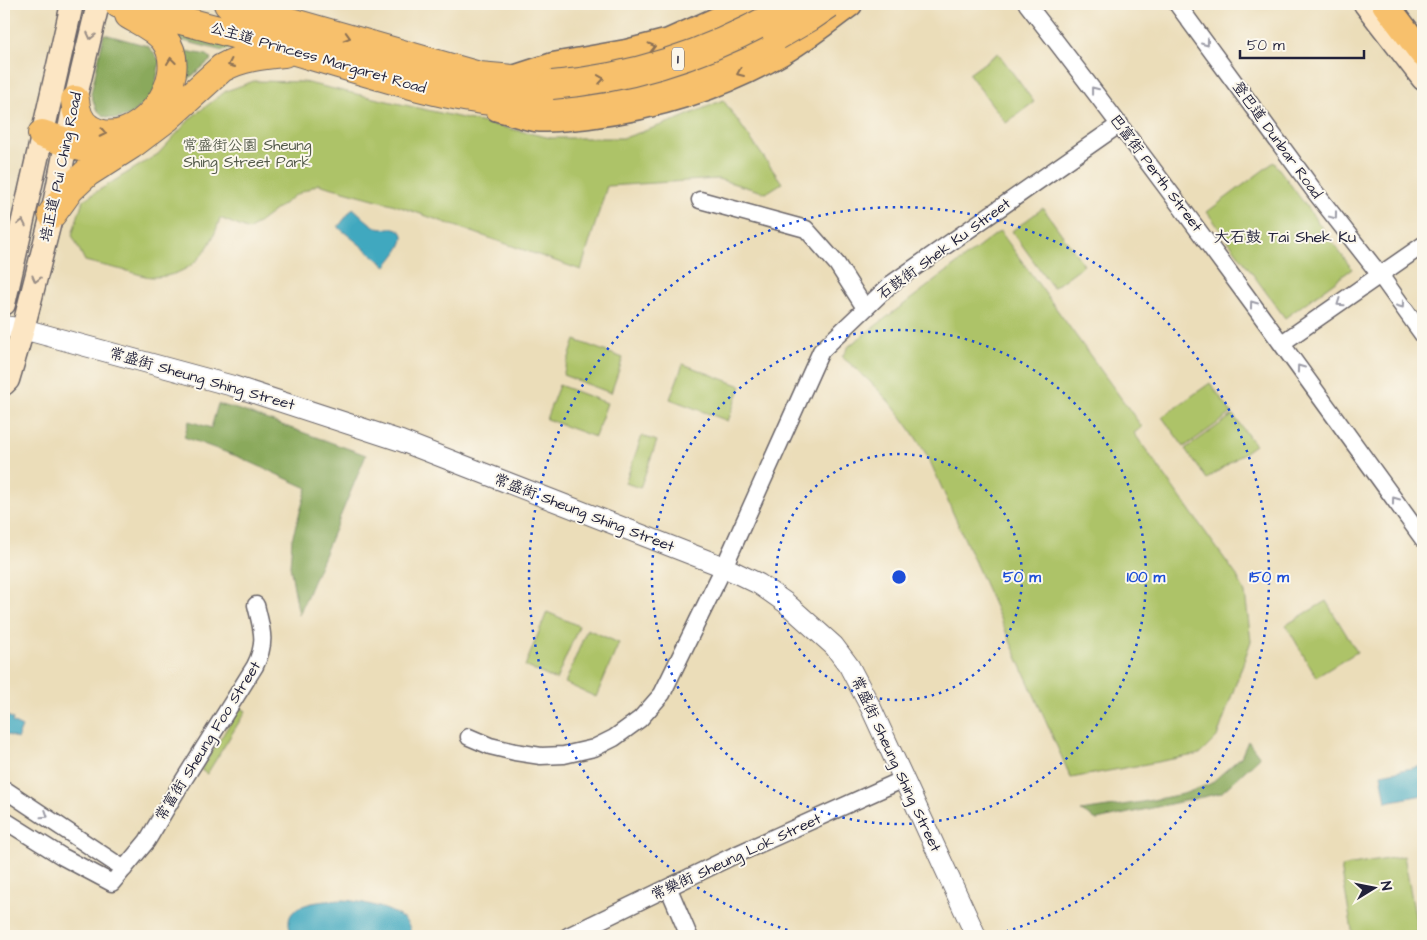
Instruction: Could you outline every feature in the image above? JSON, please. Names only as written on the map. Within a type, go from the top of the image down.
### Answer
[{"type":"highway","points":[[75,100],[79,117],[86,127],[103,135],[117,135],[132,129],[149,116],[158,107],[172,80],[172,61],[165,41],[158,32],[110,4]]},
{"type":"highway","name":"公主道 Princess Margaret Road","points":[[119,4],[460,97],[493,102],[552,94],[617,94],[685,76],[756,47],[810,17],[828,4]]},
{"type":"highway","name":"公主道 Princess Margaret Road","points":[[228,4],[293,14],[479,76],[513,79],[552,94],[577,83],[614,77],[678,59],[741,34],[795,4]]},
{"type":"highway","points":[[52,214],[70,189],[87,172],[131,145],[168,117],[211,77],[232,62],[296,51]]},
{"type":"highway","points":[[55,138],[114,155]]},
{"type":"main road","name":"培正道 Pui Ching Road","points":[[4,384],[8,380],[13,328],[52,214],[58,63],[72,4]]},
{"type":"main road","name":"培正道 Pui Ching Road","points":[[4,304],[55,138],[75,100],[98,4]]},
{"type":"main road","name":"公主道 Princess Margaret Road","points":[[513,79],[553,66],[626,53],[669,42],[754,4]]},
{"type":"main road","points":[[780,4],[780,17],[784,25],[796,32],[812,31]]},
{"type":"main road","name":"公主道 Princess Margaret Road","points":[[460,97],[534,118],[559,118],[641,106],[716,84],[751,68],[783,51],[849,4]]},
{"type":"main road","points":[[1364,4],[1423,80]]},
{"type":"main road","points":[[1385,4],[1423,54]]},
{"type":"main road","points":[[1402,4],[1423,31]]},
{"type":"street","name":"巴富街 Perth Street","points":[[1027,4],[1120,124],[1423,539]]},
{"type":"street","name":"登巴道 Dunbar Road","points":[[1177,4],[1423,335]]},
{"type":"street","name":"石鼓街 Shek Ku Street","points":[[469,737],[490,746],[515,752],[541,756],[564,755],[594,748],[614,738],[640,719],[662,694],[724,567],[821,351],[891,284],[1120,124]]},
{"type":"street","points":[[700,200],[806,229],[837,264],[865,308]]},
{"type":"street","points":[[1282,344],[1423,245]]},
{"type":"street","name":"常盛街 Sheung Shing Street","points":[[13,328],[233,386],[400,441],[724,567],[759,584],[786,603],[834,646],[849,666],[861,686],[976,936]]},
{"type":"street","name":"常富街 Sheung Foo Street","points":[[4,820],[66,858],[112,883],[147,841],[262,653],[263,636],[256,605]]},
{"type":"street","name":"常樂街 Sheung Lok Street","points":[[568,936],[669,889],[733,856],[904,779]]},
{"type":"street","points":[[4,789],[124,868]]},
{"type":"street","points":[[669,889],[689,936]]},
{"type":"green space","points":[[170,30],[229,46],[229,49],[223,51],[176,39]]},
{"type":"green space","points":[[104,34],[148,46],[160,61],[153,97],[129,116],[116,119],[103,116],[96,109],[91,94]]},
{"type":"green space","points":[[180,50],[207,55],[212,59],[186,81]]},
{"type":"green space","points":[[998,53],[1034,102],[1006,123],[969,74]]},
{"type":"green space","name":"常盛街公園 Sheung Shing Street Park","points":[[254,81],[303,82],[551,138],[624,138],[676,120],[723,100],[782,183],[766,193],[718,179],[607,186],[581,270],[392,204],[318,184],[294,196],[249,230],[220,218],[211,241],[197,260],[189,267],[166,276],[150,277],[85,261],[72,235],[83,200],[158,154],[192,117],[226,91]]},
{"type":"green space","points":[[1274,162],[1352,269],[1285,318],[1207,212]]},
{"type":"green space","points":[[1043,208],[1084,265],[1053,288],[1012,231]]},
{"type":"green space","points":[[1000,231],[1142,427],[1134,433],[1237,576],[1245,593],[1251,641],[1217,737],[1200,754],[1071,778],[929,459],[891,404],[842,357],[849,346]]},
{"type":"green space","points":[[575,340],[623,358],[611,393],[563,375]]},
{"type":"green space","points":[[683,364],[741,386],[728,421],[670,399]]},
{"type":"green space","points":[[1210,383],[1232,413],[1184,447],[1162,417]]},
{"type":"green space","points":[[559,385],[607,403],[595,437],[546,419]]},
{"type":"green space","points":[[218,404],[366,455],[299,615],[290,566],[292,539],[307,488],[239,457],[184,437],[189,421],[211,428]]},
{"type":"green space","points":[[1233,415],[1255,445],[1207,479],[1185,449]]},
{"type":"green space","points":[[642,436],[657,441],[640,488],[625,483]]},
{"type":"green space","points":[[1326,601],[1357,652],[1316,677],[1286,625]]},
{"type":"green space","points":[[547,612],[579,626],[556,680],[525,666]]},
{"type":"green space","points":[[587,629],[619,643],[596,697],[565,683]]},
{"type":"green space","points":[[240,707],[246,711],[207,774],[201,770]]},
{"type":"green space","points":[[1248,741],[1260,757],[1221,793],[1097,820],[1081,811],[1183,794],[1210,784],[1241,757]]},
{"type":"green space","points":[[1404,856],[1418,932],[1398,936],[1353,936],[1341,867]]},
{"type":"water","points":[[353,208],[380,229],[394,228],[403,235],[401,246],[386,266],[338,227]]},
{"type":"water","points":[[4,714],[13,719],[12,722],[22,727],[17,739],[6,734],[4,737]]},
{"type":"water","points":[[1423,766],[1423,795],[1386,802],[1381,774]]},
{"type":"water","points":[[343,900],[373,905],[395,914],[404,920],[409,927],[410,935],[293,936],[289,925],[290,916],[295,910],[313,903]]},
{"type":"district","name":"大石鼓 Tai Shek Ku","points":[[1285,237]]}]
